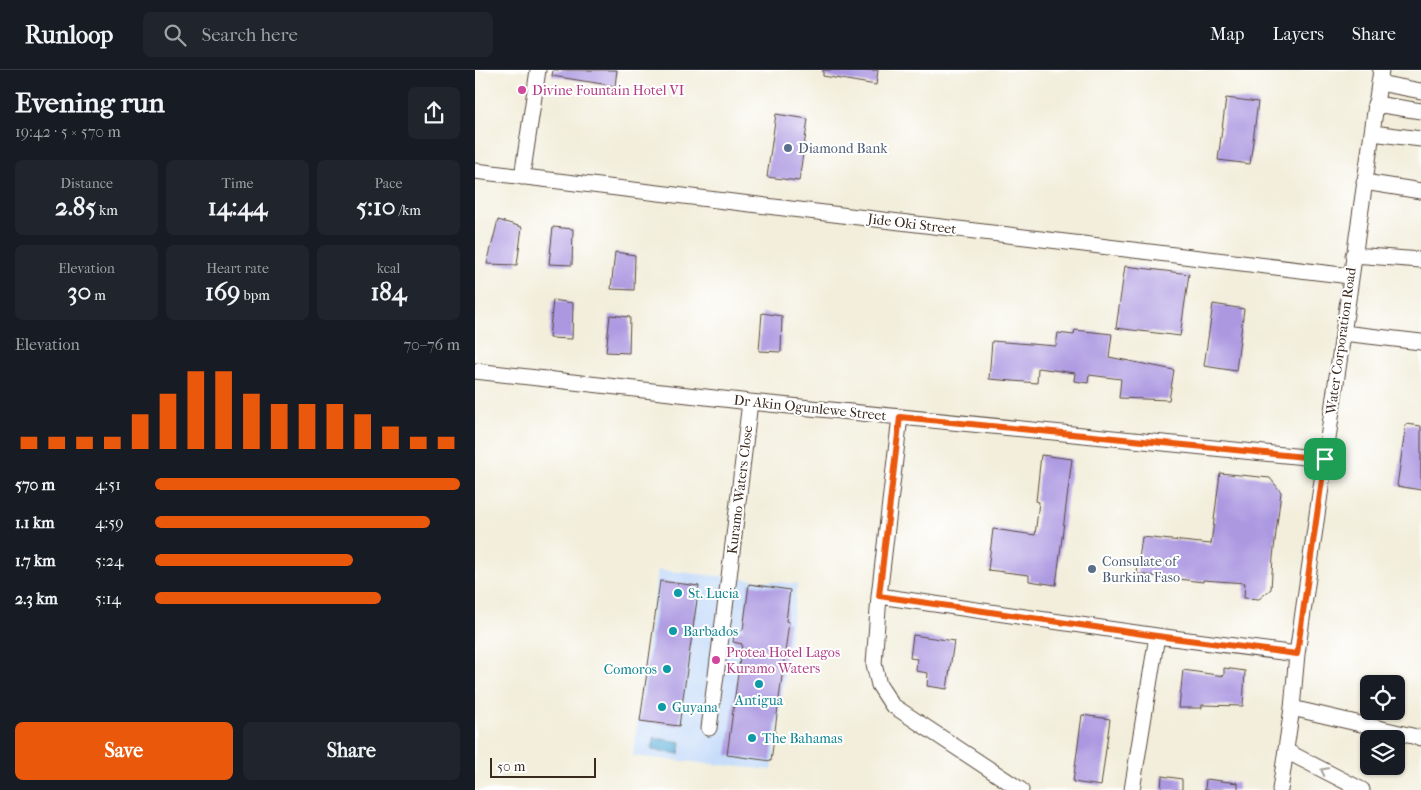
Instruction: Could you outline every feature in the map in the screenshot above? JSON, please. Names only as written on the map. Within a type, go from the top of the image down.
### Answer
[{"type":"street","points":[[522,177],[538,70]]},
{"type":"street","points":[[1380,77],[1421,91]]},
{"type":"street","name":"Water Corporation Road","points":[[1284,789],[1286,751],[1297,654],[1380,77]]},
{"type":"street","points":[[1375,104],[1421,111]]},
{"type":"street","points":[[1372,133],[1421,139]]},
{"type":"street","name":"Jide Oki Street","points":[[475,171],[1350,276]]},
{"type":"street","points":[[1364,182],[1421,191]]},
{"type":"street","points":[[1353,255],[1421,260]]},
{"type":"street","points":[[1343,333],[1421,342]]},
{"type":"street","name":"Dr Akin Ogunlewe Street","points":[[475,371],[750,402],[1325,459]]},
{"type":"street","name":"Kuramo Waters Close","points":[[709,728],[750,402]]},
{"type":"street","points":[[900,417],[879,596],[874,664],[879,685],[892,705],[1021,790]]},
{"type":"street","points":[[879,596],[1297,654]]},
{"type":"street","points":[[1132,790],[1157,636]]},
{"type":"street","points":[[1292,708],[1421,738]]},
{"type":"street","points":[[1286,751],[1362,790]]},
{"type":"shaded area","name":"Protea Hotel Lagos Kuramo Waters","points":[[658,570],[797,584],[772,770],[633,756]]},
{"type":"water","points":[[654,738],[681,742],[679,754],[652,750]]},
{"type":"building","points":[[553,70],[617,70],[615,86],[552,76]]},
{"type":"building","points":[[823,70],[878,70],[876,85],[823,76]]},
{"type":"building","points":[[1226,98],[1258,102],[1250,164],[1218,160]]},
{"type":"building","name":"Diamond Bank","points":[[776,114],[808,119],[799,181],[767,177]]},
{"type":"building","points":[[498,220],[522,227],[517,265],[487,264]]},
{"type":"building","points":[[553,227],[573,229],[572,265],[549,264]]},
{"type":"building","points":[[615,252],[635,255],[634,290],[611,289]]},
{"type":"building","points":[[1125,266],[1189,274],[1180,336],[1116,328]]},
{"type":"building","points":[[553,300],[573,303],[572,339],[549,338]]},
{"type":"building","points":[[1213,304],[1244,309],[1236,371],[1204,366]]},
{"type":"building","points":[[762,313],[782,316],[781,352],[759,351]]},
{"type":"building","points":[[610,315],[630,317],[629,353],[606,352]]},
{"type":"building","points":[[1075,330],[1112,334],[1109,357],[1174,370],[1169,400],[1119,398],[1121,379],[1089,375],[1088,383],[1074,381],[1075,373],[1038,368],[1037,383],[989,379],[992,341],[1056,346],[1058,333],[1074,335]]},
{"type":"building","points":[[1406,424],[1421,426],[1421,490],[1397,486]]},
{"type":"building","points":[[1041,455],[1072,459],[1056,585],[1029,581],[1029,575],[988,570],[993,529],[1035,535],[1039,502],[1036,501]]},
{"type":"building","points":[[1220,473],[1270,478],[1281,492],[1271,589],[1259,599],[1244,598],[1245,583],[1203,580],[1203,582],[1137,574],[1142,537],[1211,544]]},
{"type":"building","points":[[660,581],[699,586],[679,726],[640,721]]},
{"type":"building","points":[[749,584],[790,590],[786,621],[789,622],[771,761],[727,755],[742,644],[733,642],[735,629],[743,630]]},
{"type":"building","points":[[913,635],[954,641],[947,689],[927,686],[928,673],[916,671],[917,659],[910,658]]},
{"type":"building","points":[[1224,668],[1245,671],[1243,706],[1202,705],[1202,708],[1179,708],[1183,670],[1224,676]]},
{"type":"building","points":[[1082,715],[1110,719],[1101,786],[1073,782]]},
{"type":"building","points":[[1162,776],[1182,779],[1182,790],[1161,790]]},
{"type":"building","points":[[1206,779],[1238,783],[1238,790],[1205,790]]},
{"type":"place","name":"Divine Fountain Hotel VI","points":[[522,90]]},
{"type":"place","name":"Diamond Bank","points":[[788,148]]},
{"type":"place","name":"Consulate of Burkina Faso","points":[[1092,569]]},
{"type":"place","name":"St. Lucia","points":[[678,593]]},
{"type":"place","name":"Barbados","points":[[673,631]]},
{"type":"place","name":"Protea Hotel Lagos Kuramo Waters","points":[[716,660]]},
{"type":"place","name":"Comoros","points":[[667,669]]},
{"type":"place","name":"Antigua","points":[[759,684]]},
{"type":"place","name":"Guyana","points":[[662,707]]},
{"type":"place","name":"The Bahamas","points":[[752,738]]},
{"type":"route","points":[[900,417],[1325,459],[1297,654],[879,596],[900,417]]}]
